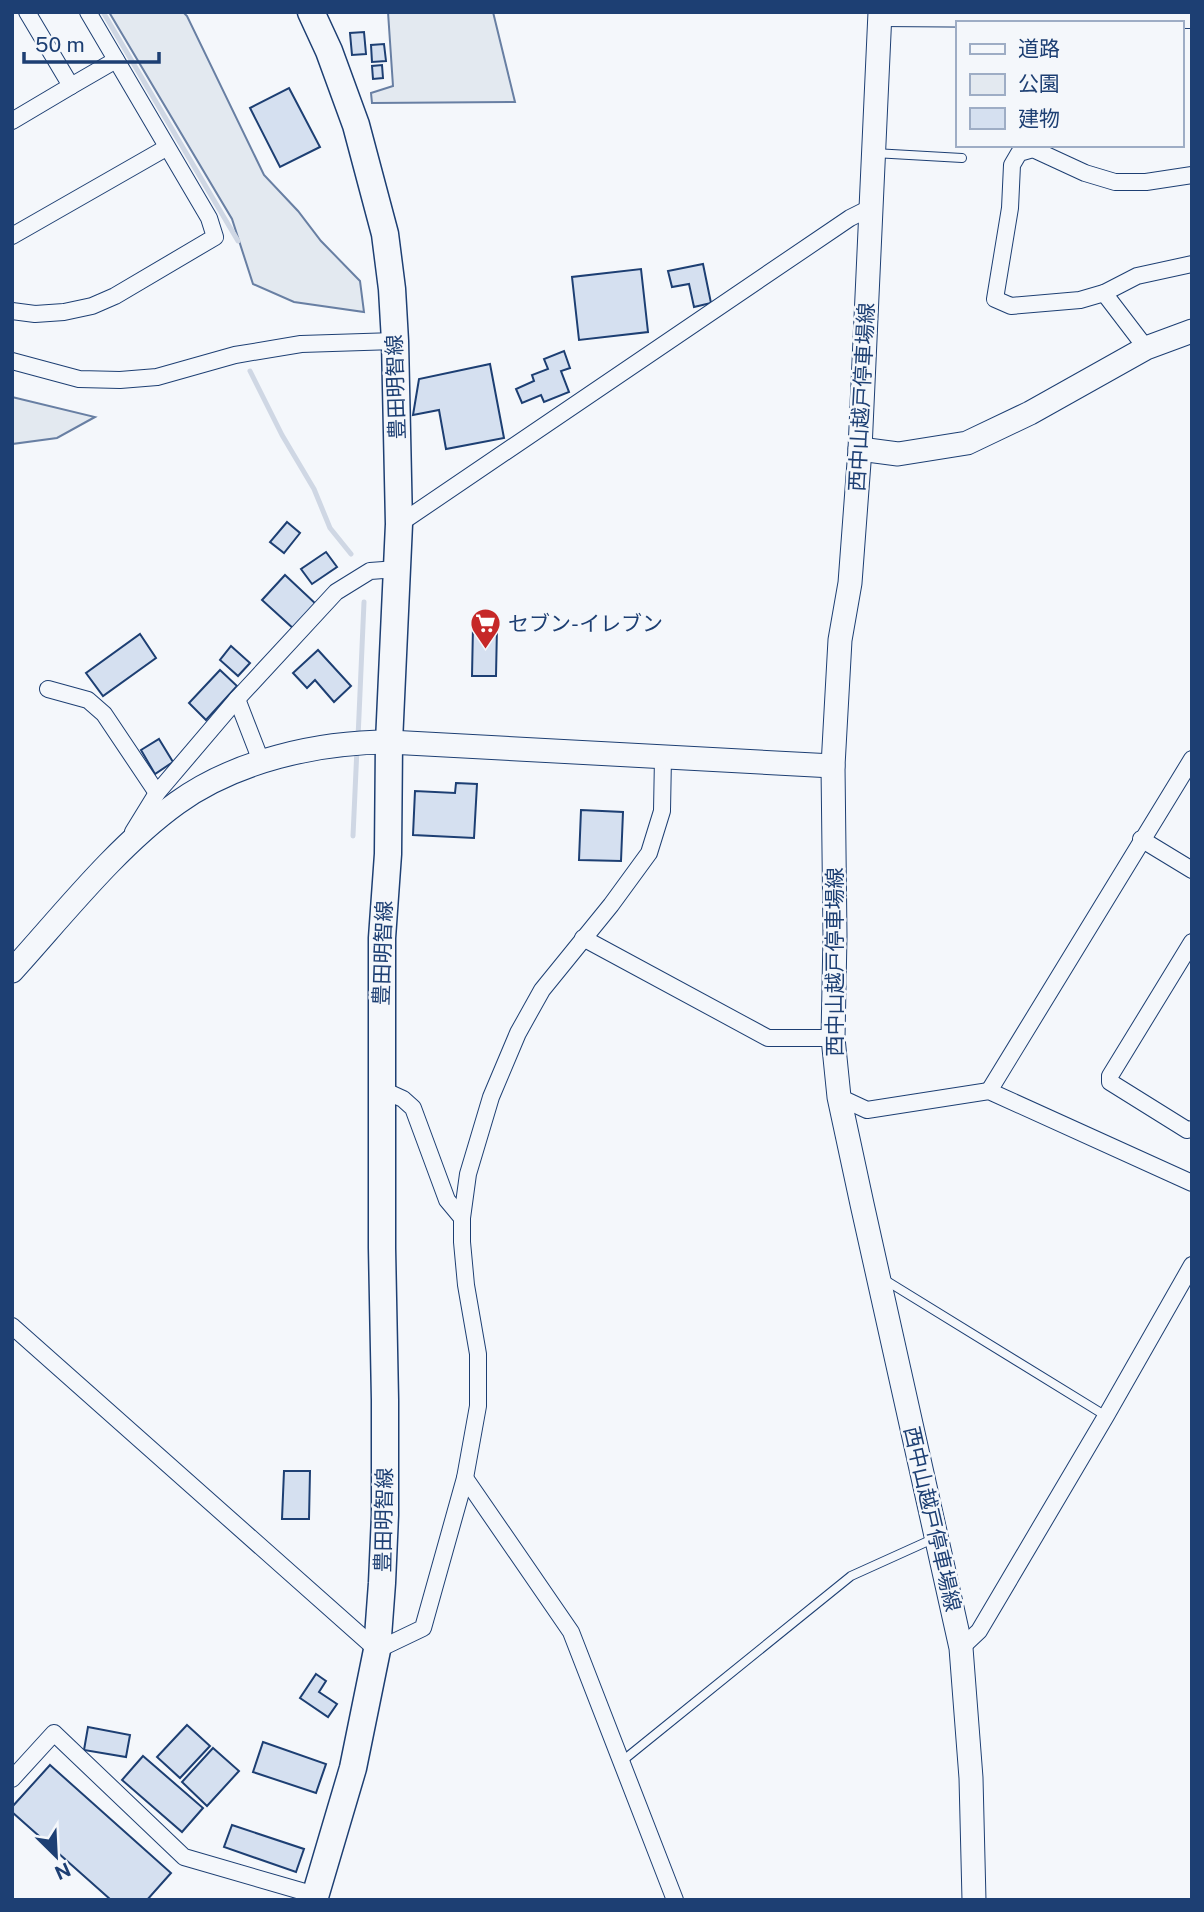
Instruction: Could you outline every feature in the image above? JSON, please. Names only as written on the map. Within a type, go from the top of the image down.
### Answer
[{"type":"main road","name":"豊田明智線","points":[[311,12],[329,51],[356,125],[376,195],[387,248],[395,341],[399,524],[389,743],[388,854],[382,938],[385,1515],[377,1650],[353,1768],[315,1897]]},
{"type":"main road","name":"西中山越戸停車場線","points":[[880,15],[860,449],[850,583],[840,640],[833,766],[833,1038],[839,1097],[961,1648],[971,1778],[974,1900]]},
{"type":"main road","points":[[860,449],[898,454],[967,443],[1030,413],[1146,348],[1192,331]]},
{"type":"main road","points":[[17,958],[119,855],[176,804],[213,781],[261,761],[356,742],[833,766]]},
{"type":"street","points":[[27,12],[71,86]]},
{"type":"street","points":[[12,311],[35,314],[92,306],[115,296],[215,237],[209,218],[88,12]]},
{"type":"street","points":[[880,15],[1192,20]]},
{"type":"street","points":[[12,121],[116,60]]},
{"type":"street","points":[[12,236],[166,148]]},
{"type":"street","points":[[1192,175],[1146,182],[1115,182],[1085,173],[1033,149],[1019,153],[1012,165],[1010,208],[995,299],[1011,306],[1080,300],[1104,293],[1137,275],[1192,264]]},
{"type":"street","points":[[399,524],[850,218],[872,207]]},
{"type":"street","points":[[1104,293],[1146,348]]},
{"type":"street","points":[[12,361],[79,379],[120,380],[157,377],[235,355],[301,344],[395,341]]},
{"type":"street","points":[[119,855],[157,793],[237,699],[336,593],[370,571],[397,569]]},
{"type":"street","points":[[48,689],[88,699],[104,715],[157,793]]},
{"type":"street","points":[[237,699],[261,761]]},
{"type":"street","points":[[12,1326],[377,1650],[423,1628],[465,1478],[478,1406],[478,1354],[466,1285],[462,1218],[468,1174],[488,1106],[518,1033],[542,990],[649,853],[662,811],[663,757]]},
{"type":"street","points":[[989,1091],[1192,759]]},
{"type":"street","points":[[1141,839],[1192,870]]},
{"type":"street","points":[[583,938],[768,1038],[833,1038]]},
{"type":"street","points":[[1192,942],[1110,1076],[1110,1082],[1187,1130],[1192,1129]]},
{"type":"street","points":[[381,1089],[403,1099],[413,1108],[447,1200],[462,1218]]},
{"type":"street","points":[[839,1097],[867,1110],[989,1091],[1192,1183]]},
{"type":"street","points":[[961,1648],[979,1631],[1192,1265]]},
{"type":"street","points":[[465,1478],[571,1632],[675,1900]]},
{"type":"street","points":[[12,1779],[54,1733],[184,1857],[315,1897]]},
{"type":"lane","points":[[874,153],[962,158]]},
{"type":"lane","points":[[877,1275],[1106,1416]]},
{"type":"lane","points":[[621,1762],[851,1576],[935,1538]]},
{"type":"green space","points":[[109,12],[183,12],[187,16],[264,175],[360,281],[364,312],[294,302],[253,284],[232,219]]},
{"type":"green space","points":[[388,12],[493,12],[515,102],[372,103],[371,93],[393,86]]},
{"type":"green space","points":[[12,397],[95,417],[57,438],[12,444]]},
{"type":"building","points":[[364,32],[366,54],[352,55],[350,33]]},
{"type":"building","points":[[384,44],[386,61],[372,62],[371,45]]},
{"type":"building","points":[[382,65],[383,78],[373,79],[372,66]]},
{"type":"building","points":[[289,88],[320,147],[280,167],[250,108]]},
{"type":"building","points":[[703,264],[711,303],[694,307],[689,284],[672,287],[668,271]]},
{"type":"building","points":[[641,269],[648,332],[579,340],[572,277]]},
{"type":"building","points":[[564,351],[570,368],[561,371],[569,392],[544,402],[541,395],[522,403],[516,389],[534,381],[532,375],[548,369],[544,359]]},
{"type":"building","points":[[490,364],[504,438],[446,449],[439,410],[413,415],[419,379]]},
{"type":"building","points":[[287,522],[300,533],[284,553],[270,542]]},
{"type":"building","points":[[326,552],[337,567],[312,584],[301,569]]},
{"type":"building","points":[[285,575],[317,605],[295,630],[262,600]]},
{"type":"building","name":"セブン-イレブン","points":[[473,626],[497,626],[496,676],[472,676]]},
{"type":"building","points":[[140,634],[156,658],[103,696],[86,673]]},
{"type":"building","points":[[231,646],[250,663],[238,676],[220,660]]},
{"type":"building","points":[[318,650],[351,686],[334,702],[315,680],[307,688],[293,673]]},
{"type":"building","points":[[220,670],[237,686],[206,720],[189,703]]},
{"type":"building","points":[[159,739],[173,762],[155,774],[141,750]]},
{"type":"building","points":[[456,783],[477,784],[474,838],[413,835],[415,791],[455,793]]},
{"type":"building","points":[[581,810],[623,812],[621,861],[579,860]]},
{"type":"building","points":[[284,1471],[310,1471],[309,1519],[282,1519]]},
{"type":"building","points":[[316,1674],[326,1681],[319,1692],[337,1704],[328,1717],[300,1698]]},
{"type":"building","points":[[187,1725],[210,1746],[180,1778],[157,1757]]},
{"type":"building","points":[[88,1727],[130,1735],[126,1757],[84,1750]]},
{"type":"building","points":[[263,1742],[326,1764],[316,1793],[253,1772]]},
{"type":"building","points":[[213,1748],[239,1771],[207,1806],[182,1782]]},
{"type":"building","points":[[143,1756],[203,1808],[182,1832],[122,1780]]},
{"type":"building","points":[[50,1765],[171,1873],[147,1900],[111,1900],[12,1812],[12,1807]]},
{"type":"building","points":[[232,1825],[304,1849],[296,1872],[224,1847]]},
{"type":"waterway","points":[[103,12],[238,241]]},
{"type":"waterway","points":[[250,371],[282,435],[314,489],[330,528],[351,554]]},
{"type":"waterway","points":[[358,738],[364,602]]},
{"type":"waterway","points":[[353,836],[357,748]]},
{"type":"place","name":"セブン-イレブン","points":[[485,651]]}]
